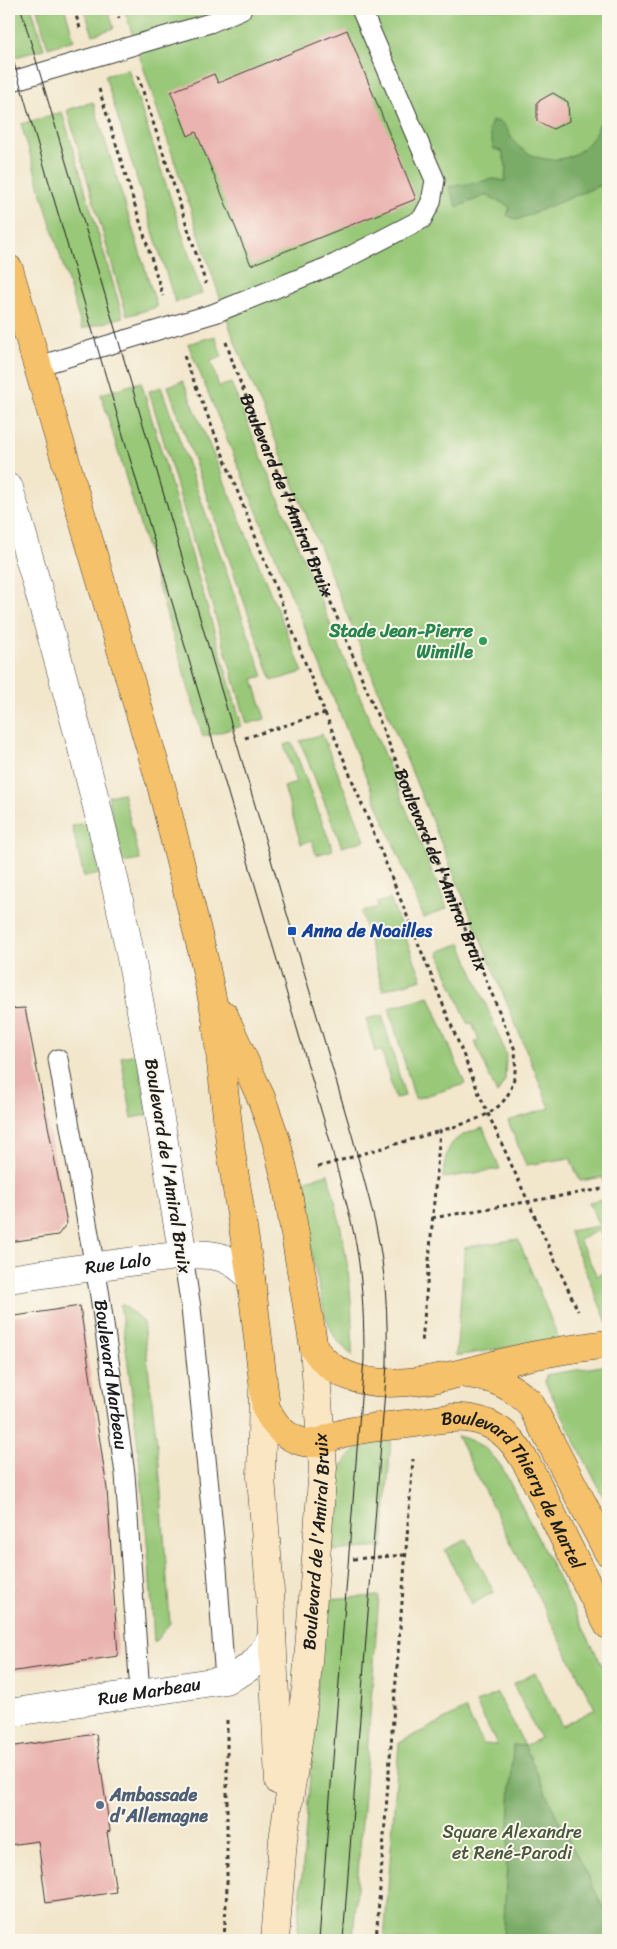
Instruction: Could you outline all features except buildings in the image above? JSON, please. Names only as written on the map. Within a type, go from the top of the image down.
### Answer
[{"type":"main road","name":"Boulevard de l'Amiral Bruix","points":[[9,269],[161,785],[204,959],[216,1018],[231,1152],[251,1278],[263,1386]]},
{"type":"main road","name":"Boulevard de l'Amiral Bruix","points":[[204,959],[224,1014],[262,1100],[276,1140],[286,1181],[314,1348]]},
{"type":"main road","points":[[314,1348],[320,1358],[331,1368],[346,1375],[373,1382],[407,1383],[462,1374],[534,1355],[608,1344]]},
{"type":"main road","name":"Boulevard Thierry de Martel","points":[[462,1374],[481,1375],[500,1381],[516,1390],[530,1403],[608,1552]]},
{"type":"main road","name":"Boulevard Thierry de Martel","points":[[263,1386],[266,1408],[274,1424],[297,1440],[322,1443],[342,1434],[366,1429],[452,1418],[470,1418],[487,1423],[504,1433],[517,1448],[542,1493],[608,1625]]},
{"type":"street","name":"Boulevard de l'Amiral Bruix","points":[[9,488],[86,761],[120,904],[143,1017],[184,1256]]},
{"type":"street","name":"Rue Lalo","points":[[9,1279],[95,1266],[184,1256],[219,1256],[233,1262],[251,1278]]},
{"type":"street","name":"Boulevard de l'Amiral Bruix","points":[[275,1940],[283,1840],[306,1688],[323,1467],[314,1348]]},
{"type":"street","name":"Boulevard de l'Amiral Bruix","points":[[263,1386],[261,1478],[283,1840]]},
{"type":"street","name":"Rue Marbeau","points":[[9,1712],[225,1680],[241,1674],[255,1663],[265,1650],[272,1635]]},
{"type":"lane","points":[[9,82],[210,23],[242,9]]},
{"type":"lane","points":[[38,366],[215,313],[335,264],[422,219],[431,202],[435,180],[361,9]]},
{"type":"lane","name":"Boulevard Marbeau","points":[[58,1059],[95,1266],[125,1474],[140,1694]]},
{"type":"lane","name":"Boulevard de l'Amiral Bruix","points":[[184,1256],[217,1568],[225,1680]]},
{"type":"path","points":[[74,9],[172,326],[325,713],[488,1114],[580,1317]]},
{"type":"path","name":"Boulevard de l'Amiral Bruix","points":[[116,9],[215,313],[240,381],[515,1050],[516,1067],[513,1083],[506,1098],[488,1114],[479,1119],[311,1169]]},
{"type":"path","points":[[245,738],[325,713]]},
{"type":"path","points":[[422,1345],[440,1131]]},
{"type":"path","points":[[432,1218],[608,1188]]},
{"type":"path","points":[[376,1940],[414,1457]]},
{"type":"path","points":[[348,1559],[405,1555]]},
{"type":"path","points":[[224,1940],[227,1878],[226,1715]]},
{"type":"green space","points":[[9,9],[32,9],[44,49],[9,59]]},
{"type":"green space","points":[[37,9],[65,9],[74,40],[48,48]]},
{"type":"green space","points":[[84,9],[108,9],[114,28],[93,35]]},
{"type":"green space","name":"Stade Jean-Pierre Wimille","points":[[124,9],[608,9],[608,1249],[599,1230],[579,1240],[597,1276],[608,1270],[608,1325],[569,1231],[599,1226],[589,1202],[606,1198],[603,1177],[580,1181],[570,1158],[526,1165],[508,1121],[550,1108],[233,337]]},
{"type":"green space","points":[[128,69],[202,294],[175,302],[105,76]]},
{"type":"green space","points":[[93,102],[157,307],[127,316],[67,110]]},
{"type":"green space","points":[[62,112],[123,317],[82,329],[21,124]]},
{"type":"green space","points":[[606,115],[608,115],[608,182],[517,220],[507,215],[510,207],[487,195],[457,207],[449,187],[494,179],[505,181],[506,165],[502,151],[494,149],[489,129],[492,121],[497,121],[504,125],[515,143],[533,156],[561,159],[573,155],[586,146]]},
{"type":"green space","points":[[215,336],[222,357],[211,361],[219,387],[231,383],[447,908],[424,918],[188,344]]},
{"type":"green space","points":[[183,381],[303,672],[272,681],[168,386]]},
{"type":"green space","points":[[141,382],[242,726],[203,737],[101,394]]},
{"type":"green space","points":[[161,387],[263,676],[253,679],[265,719],[247,724],[149,391]]},
{"type":"green space","points":[[322,734],[365,840],[342,847],[300,741]]},
{"type":"green space","points":[[292,743],[333,850],[316,855],[312,840],[301,844],[284,787],[296,783],[284,745]]},
{"type":"green space","points":[[123,793],[140,860],[123,863],[108,796]]},
{"type":"green space","points":[[88,822],[100,874],[84,877],[72,826]]},
{"type":"green space","points":[[390,899],[422,979],[383,990],[361,912],[378,907],[377,903]]},
{"type":"green space","points":[[461,943],[506,1054],[505,1080],[497,1094],[475,1042],[479,1040],[472,1023],[468,1024],[438,952]]},
{"type":"green space","points":[[429,996],[465,1084],[415,1099],[389,1008]]},
{"type":"green space","points":[[382,1015],[405,1096],[395,1098],[382,1051],[375,1052],[366,1019]]},
{"type":"green space","points":[[137,1054],[148,1115],[132,1118],[121,1057]]},
{"type":"green space","points":[[483,1128],[500,1169],[443,1178],[448,1150],[452,1144],[463,1135]]},
{"type":"green space","points":[[328,1174],[344,1242],[350,1286],[352,1356],[335,1338],[325,1316],[297,1186],[299,1182]]},
{"type":"green space","points":[[518,1239],[559,1339],[456,1356],[465,1247]]},
{"type":"green space","points":[[122,1304],[143,1321],[159,1463],[170,1623],[154,1643],[145,1515],[120,1305]]},
{"type":"green space","points":[[608,1365],[608,1506],[545,1382],[546,1375]]},
{"type":"green space","name":"Square Alexandre et René-Parodi","points":[[457,1436],[472,1441],[484,1448],[503,1469],[608,1677],[608,1940],[384,1940],[399,1743],[465,1709],[483,1744],[497,1745],[476,1703],[497,1693],[525,1746],[540,1738],[513,1684],[535,1673],[562,1726],[595,1709]]},
{"type":"green space","points":[[391,1439],[383,1547],[328,1551],[332,1495],[336,1479],[343,1464],[354,1452],[370,1444]]},
{"type":"green space","points":[[467,1539],[494,1592],[472,1604],[445,1550]]},
{"type":"green space","points":[[379,1596],[353,1940],[297,1940],[324,1599]]},
{"type":"green space","points":[[513,1745],[525,1746],[556,1815],[608,1916],[608,1940],[503,1940]]},
{"type":"tram line","points":[[21,9],[352,1135],[376,1227],[382,1261],[386,1295],[387,1364],[343,1940]]},
{"type":"tram line","points":[[9,46],[330,1141],[358,1256],[363,1308],[364,1359],[319,1940]]},
{"type":"place","name":"Stade Jean-Pierre Wimille","points":[[483,641]]},
{"type":"place","name":"Anna de Noailles","points":[[292,931]]},
{"type":"place","name":"Ambassade d'Allemagne","points":[[100,1805]]}]
